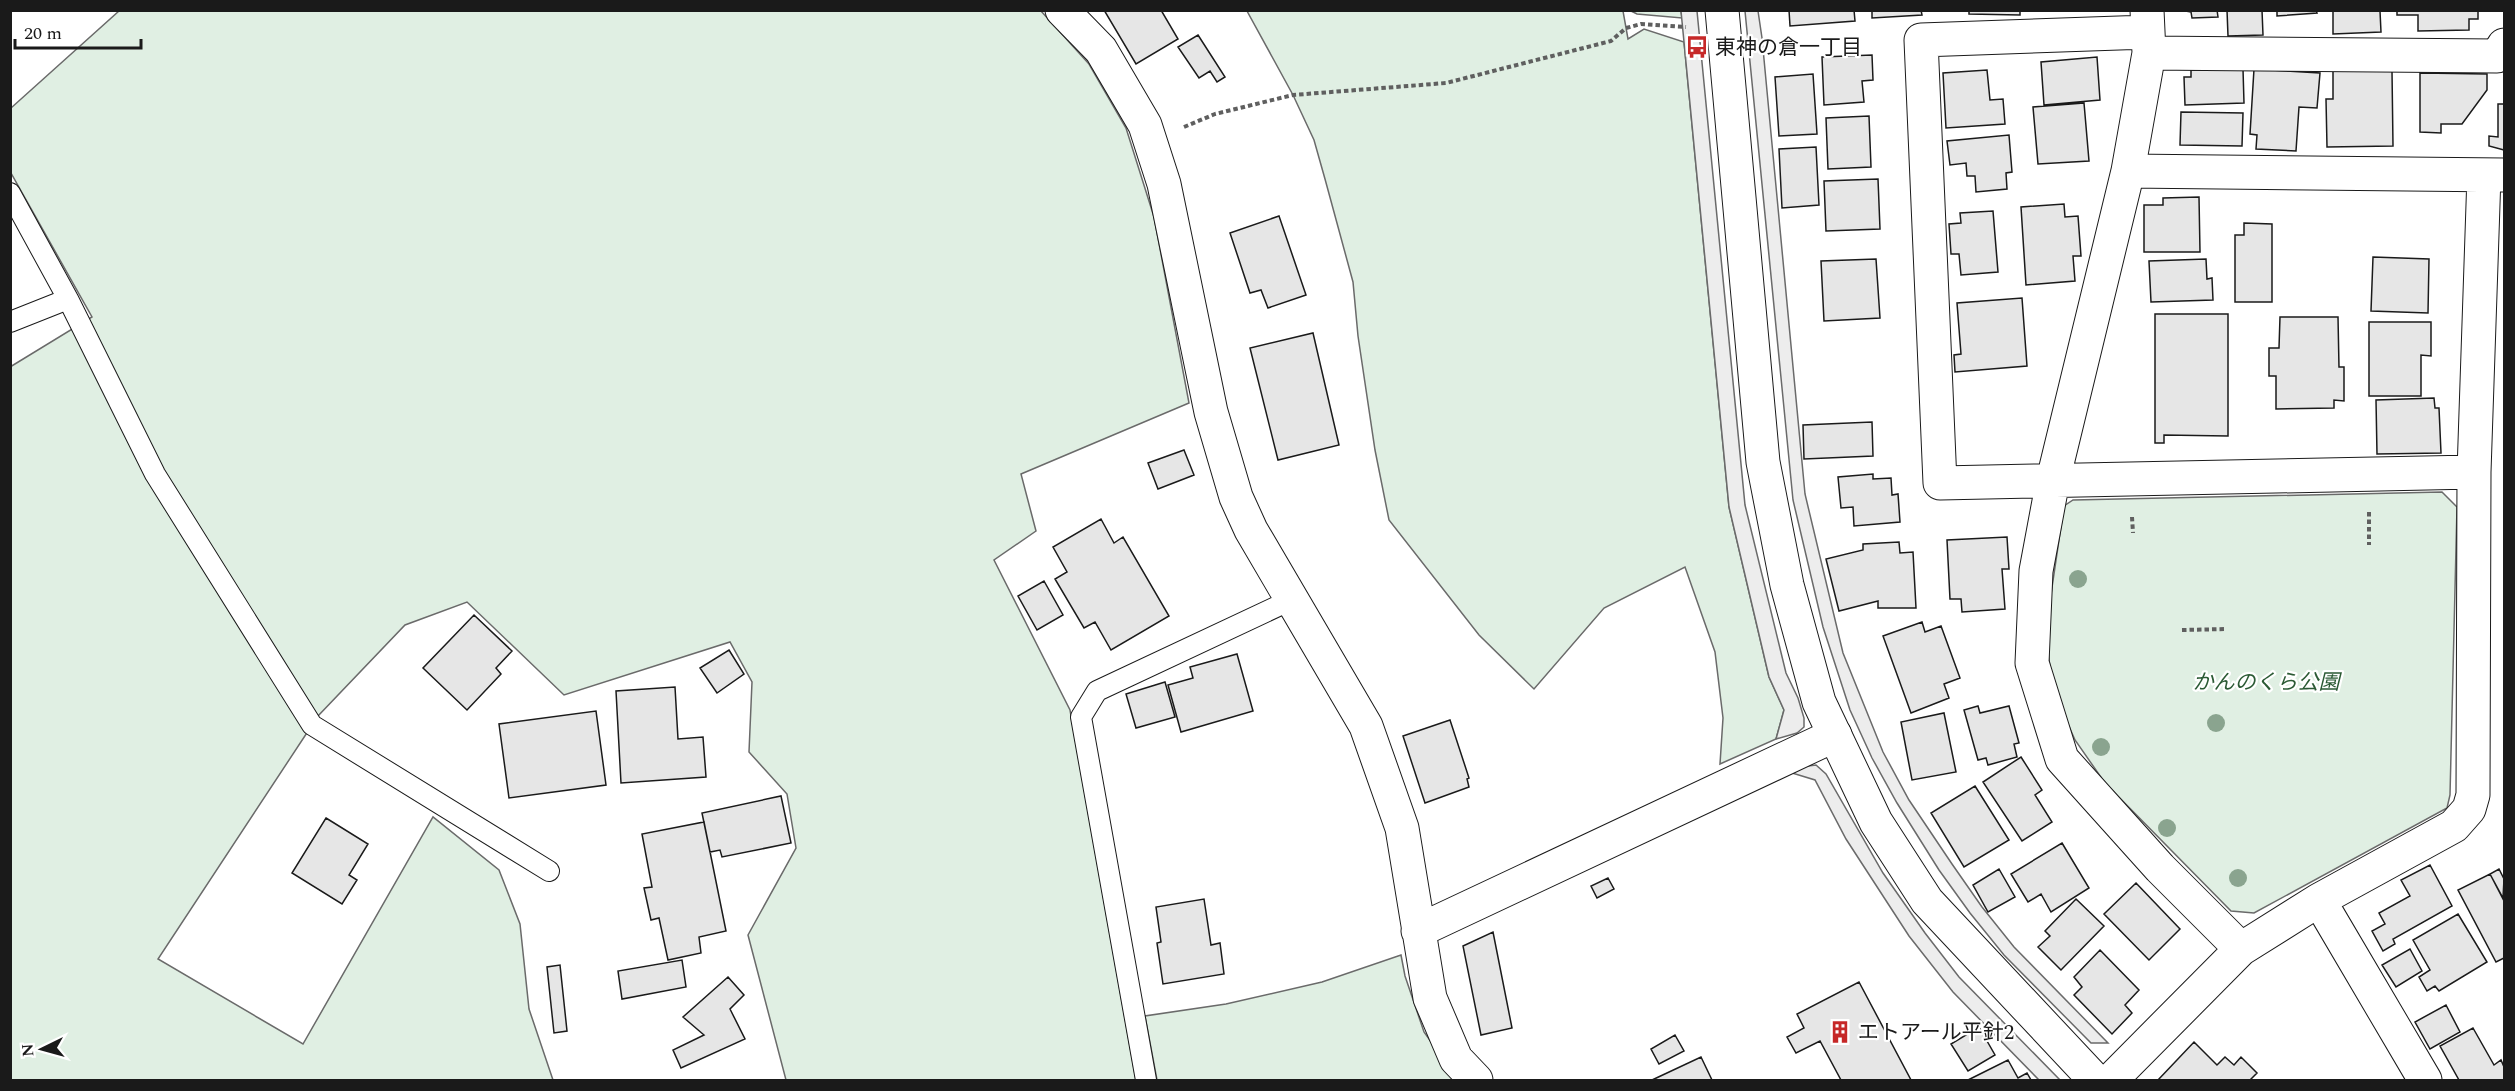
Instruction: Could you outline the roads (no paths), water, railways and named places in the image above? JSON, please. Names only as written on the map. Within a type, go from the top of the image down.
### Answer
[{"type":"street","points":[[1062,10],[1101,50],[1145,125],[1164,184],[1211,412],[1236,497],[1251,530],[1366,726],[1402,828],[1431,998],[1456,1059],[1476,1080]]},
{"type":"street","points":[[1722,10],[1763,462],[1787,585],[1819,702],[1876,822],[1927,901],[2095,1080]]},
{"type":"street","points":[[2148,32],[2128,171],[2054,480],[2036,571],[2032,663],[2062,759],[2160,867],[2241,948]]},
{"type":"street","points":[[2474,472],[1940,483],[1921,40],[2148,32],[2497,56],[2505,45]]},
{"type":"street","points":[[2111,1080],[2241,948],[2319,900],[2454,826],[2469,809],[2473,795],[2474,472],[2494,175],[2128,171]]},
{"type":"street","points":[[1418,931],[1835,735]]},
{"type":"street","points":[[2319,900],[2425,1080]]},
{"type":"lane","points":[[10,193],[68,299],[155,474],[312,725],[549,871]]},
{"type":"lane","points":[[10,322],[68,299]]},
{"type":"lane","points":[[1146,1080],[1082,717],[1097,691],[1293,599]]},
{"type":"place","name":"東神の倉一丁目","points":[[1697,47]]},
{"type":"place","name":"エトアール平針2","points":[[1840,1032]]},
{"type":"park label","name":"かんのくら公園","points":[[2266,682]]}]
